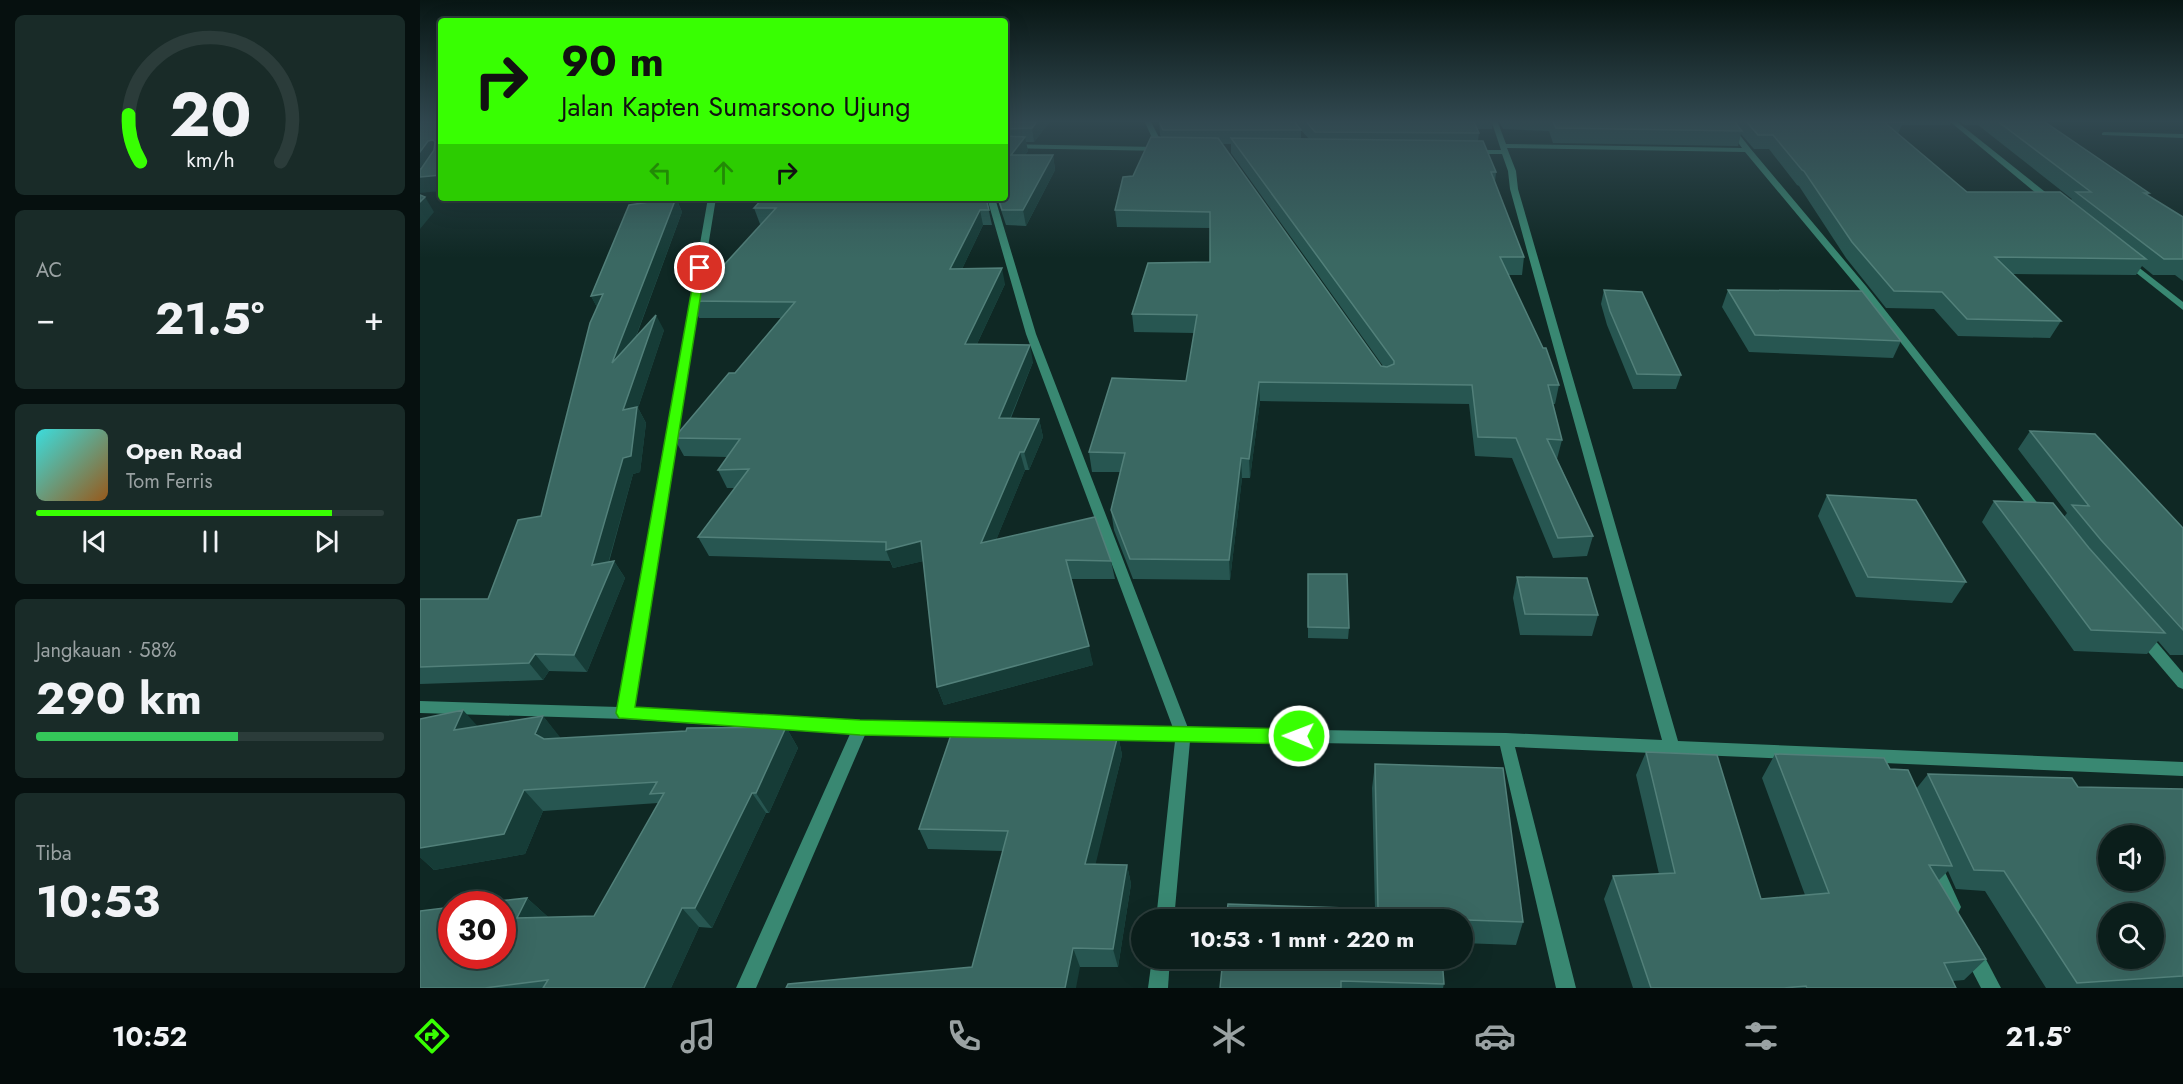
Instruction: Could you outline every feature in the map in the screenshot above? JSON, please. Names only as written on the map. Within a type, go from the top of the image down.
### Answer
[{"type":"street","points":[[1510,166],[1514,189],[1672,747]]},
{"type":"street","points":[[1761,166],[1863,288],[2051,527]]},
{"type":"street","points":[[2008,166],[2059,207]]},
{"type":"street","points":[[625,713],[711,201]]},
{"type":"street","points":[[992,201],[1031,334],[1184,735],[1166,909]]},
{"type":"street","points":[[2123,258],[2183,307]]},
{"type":"street","points":[[2132,624],[2183,683]]},
{"type":"street","points":[[420,707],[625,713],[860,728],[1506,740],[2183,769]]},
{"type":"street","points":[[746,988],[860,728]]},
{"type":"street","points":[[1506,740],[1566,988]]},
{"type":"street","points":[[1885,757],[1894,778]]},
{"type":"street","points":[[1928,852],[1991,988]]},
{"type":"street","points":[[1158,988],[1160,969]]},
{"type":"building","points":[[423,166],[438,166],[438,175],[420,177]]},
{"type":"building","points":[[1008,166],[1047,166],[1023,210],[1002,210],[999,201],[1008,201]]},
{"type":"building","points":[[1138,166],[1238,166],[1381,366],[1387,367],[1394,364],[1394,361],[1252,166],[1494,166],[1496,172],[1491,172],[1524,257],[1500,257],[1543,348],[1546,348],[1559,385],[1548,385],[1562,440],[1547,439],[1593,536],[1558,538],[1516,438],[1478,437],[1472,385],[1259,382],[1249,459],[1241,458],[1229,560],[1130,559],[1111,510],[1125,453],[1089,452],[1112,378],[1186,381],[1197,315],[1132,314],[1148,263],[1210,262],[1210,212],[1115,210],[1123,177],[1133,176]]},
{"type":"building","points":[[1799,166],[1936,166],[1967,192],[2060,192],[2146,259],[1995,257],[2061,321],[1967,319],[1942,292],[1894,291],[1852,242]]},
{"type":"building","points":[[2057,166],[2110,166],[2149,193],[2144,193],[2183,217],[2183,259],[2164,259],[2076,192],[2091,192]]},
{"type":"building","points":[[675,201],[612,363],[656,315],[623,410],[637,407],[631,456],[623,458],[592,565],[614,561],[574,655],[535,654],[529,663],[420,667],[420,599],[488,599],[518,520],[541,516],[590,323],[603,294],[591,296],[629,205]]},
{"type":"building","points":[[760,201],[987,201],[989,210],[980,210],[950,269],[1002,268],[965,344],[1030,345],[999,418],[1039,419],[1024,452],[1020,452],[981,543],[1095,517],[1111,561],[1066,560],[1089,646],[937,687],[921,541],[886,550],[886,542],[698,537],[749,469],[718,470],[740,439],[674,438],[729,373],[735,373],[795,302],[691,301],[776,208],[754,208]]},
{"type":"building","points":[[1604,290],[1642,292],[1681,375],[1637,374],[1610,311]]},
{"type":"building","points":[[1728,290],[1862,291],[1901,341],[1755,335]]},
{"type":"building","points":[[2030,431],[2095,434],[2183,528],[2183,630],[2072,505],[2089,506]]},
{"type":"building","points":[[1827,495],[1916,500],[1966,582],[1868,577]]},
{"type":"building","points":[[1994,501],[2053,503],[2089,548],[2165,633],[2091,630]]},
{"type":"building","points":[[1308,574],[1347,574],[1349,628],[1308,627]]},
{"type":"building","points":[[1517,577],[1587,578],[1598,615],[1525,614]]},
{"type":"building","points":[[463,710],[454,730],[543,716],[535,734],[544,739],[686,731],[687,728],[786,727],[756,793],[752,793],[695,908],[682,908],[644,988],[543,988],[548,980],[485,988],[420,988],[420,911],[438,909],[438,969],[516,969],[516,899],[527,898],[517,918],[594,916],[664,793],[650,794],[657,782],[524,790],[504,834],[420,848],[420,719]]},
{"type":"building","points":[[953,729],[1118,735],[1085,864],[1127,865],[1113,949],[1073,948],[1065,988],[786,988],[788,984],[972,967],[1008,831],[919,829]]},
{"type":"building","points":[[1646,752],[1717,755],[1761,899],[1829,893],[1775,754],[1884,758],[1890,769],[1908,770],[1952,866],[1929,865],[1986,959],[1944,963],[1956,988],[1807,988],[1806,986],[1651,988],[1613,876],[1675,873]]},
{"type":"building","points":[[1375,764],[1503,768],[1523,922],[1473,920],[1473,909],[1378,909]]},
{"type":"building","points":[[1928,774],[2072,778],[2078,787],[2183,789],[2183,976],[2077,983],[2004,871],[1974,870]]},
{"type":"building","points":[[1228,904],[1378,909],[1227,909]]},
{"type":"building","points":[[1222,969],[1443,969],[1444,984],[1341,981],[1341,988],[1220,988]]},
{"type":"route","points":[[700,268],[625,713],[860,728],[1299,736]]}]
